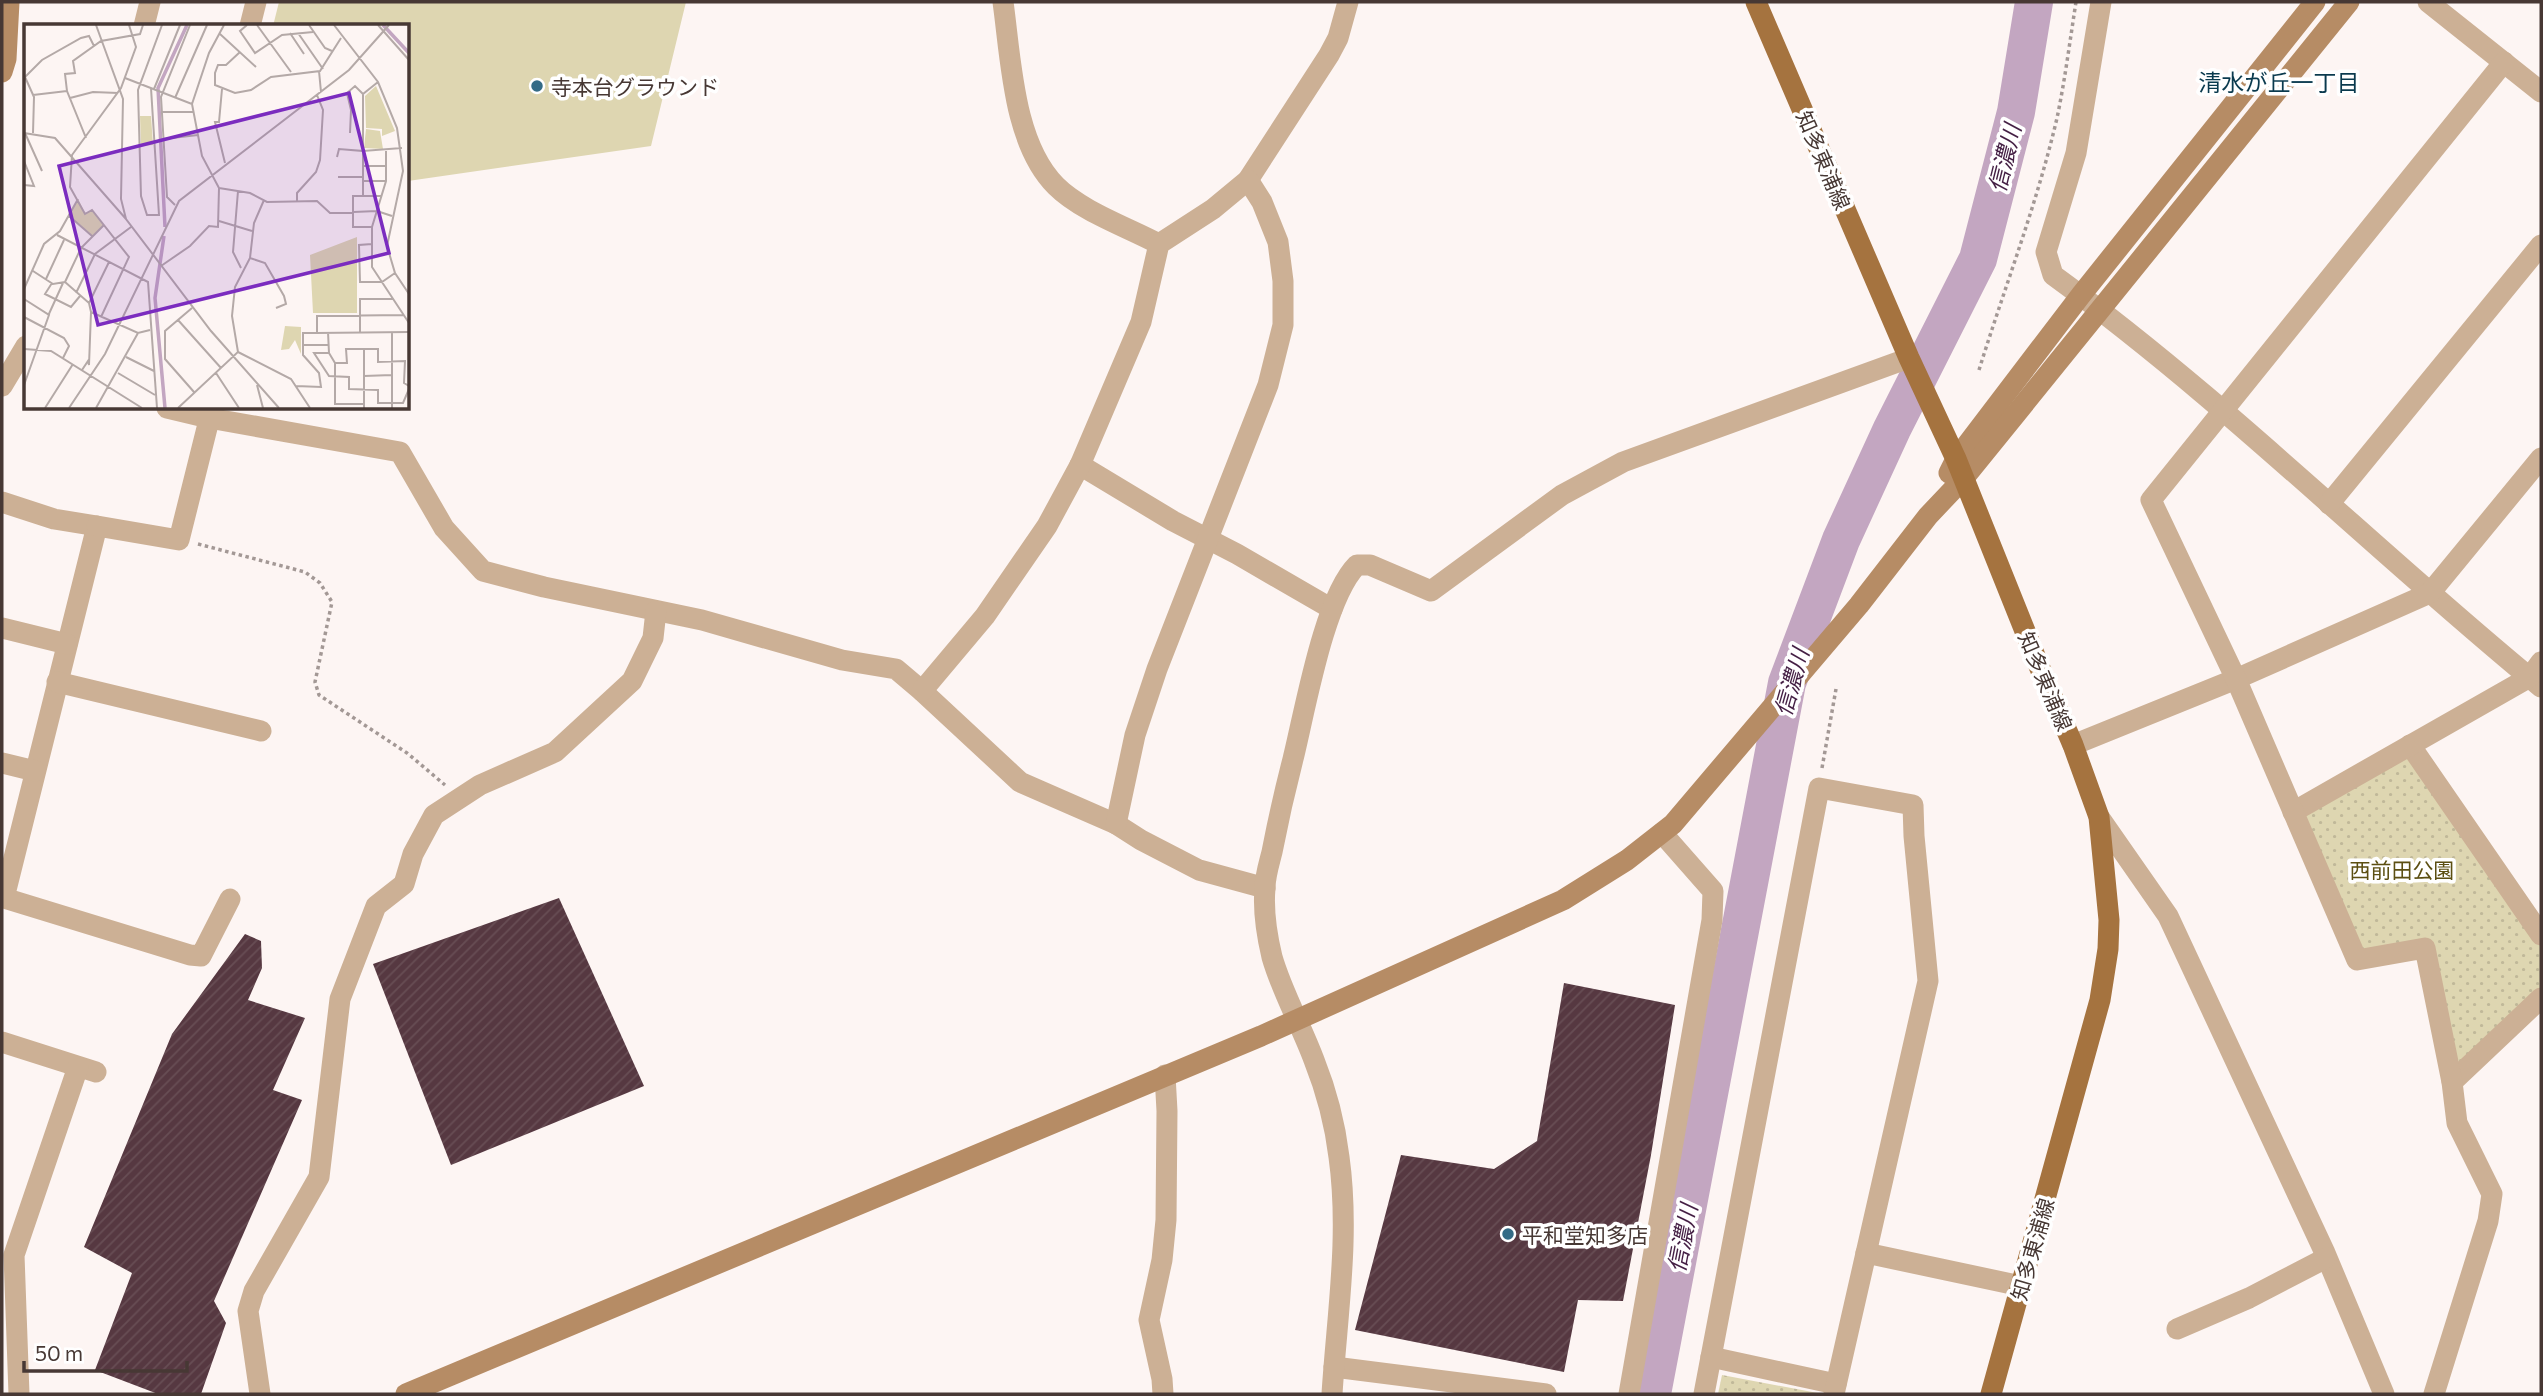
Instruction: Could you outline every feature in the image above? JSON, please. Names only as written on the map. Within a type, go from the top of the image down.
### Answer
[{"type":"main road","name":"知多東浦線","points":[[1756,2],[1909,358],[1960,468],[2073,745],[2099,817],[2107,879],[2108,949],[2100,1000],[1991,1394]]},
{"type":"street","points":[[2,72],[6,59],[9,2]]},
{"type":"street","points":[[144,24],[150,2]]},
{"type":"street","points":[[250,24],[256,2]]},
{"type":"street","points":[[1003,2],[1020,118],[1044,171],[1057,187],[1075,201],[1160,244]]},
{"type":"street","points":[[922,691],[985,616],[1048,526],[1080,465],[1141,321],[1160,244],[1213,209],[1248,180],[1329,55],[1338,38],[1349,2]]},
{"type":"street","points":[[2101,2],[2076,153],[2046,252],[2053,275],[2224,410],[2430,593],[2537,675],[2293,812]]},
{"type":"street","points":[[406,1394],[1261,1036],[1563,900],[1627,860],[1672,824],[1859,605],[1928,516],[2081,295],[2315,2]]},
{"type":"street","points":[[1960,468],[2099,310],[2349,2]]},
{"type":"street","points":[[2428,2],[2541,92]]},
{"type":"street","points":[[2434,1394],[2488,1221],[2492,1194],[2457,1123],[2452,1082],[2425,948],[2357,960],[2236,679],[2151,500],[2504,62]]},
{"type":"street","points":[[1116,824],[1135,735],[1157,669],[1268,385],[1283,325],[1283,281],[1278,242],[1262,202],[1248,180]]},
{"type":"street","points":[[2329,504],[2541,246]]},
{"type":"street","points":[[10,373],[24,349]]},
{"type":"street","points":[[1332,1394],[1341,1294],[1343,1186],[1334,1124],[1314,1060],[1272,957],[1265,913],[1265,888],[1281,807],[1321,643],[1332,609],[1351,571],[1357,565],[1370,565],[1432,591],[1562,495],[1623,462],[1909,358]]},
{"type":"street","points":[[185,410],[211,413],[400,452],[444,527],[484,571],[544,587],[702,620],[842,660],[896,669],[1020,782],[1116,824],[1199,870],[1265,888]]},
{"type":"street","points":[[2,502],[54,519],[179,540],[211,413]]},
{"type":"street","points":[[2073,745],[2236,679],[2430,593],[2541,458]]},
{"type":"street","points":[[1080,465],[1208,541],[1237,554],[1332,609]]},
{"type":"street","points":[[97,526],[2,900],[201,956],[230,899]]},
{"type":"street","points":[[260,1394],[248,1311],[254,1291],[319,1177],[340,999],[376,906],[404,884],[413,854],[434,815],[480,785],[555,752],[632,681],[653,638],[656,611]]},
{"type":"street","points":[[2,628],[67,644]]},
{"type":"street","points":[[57,682],[261,731]]},
{"type":"street","points":[[2410,745],[2541,935]]},
{"type":"street","points":[[2,763],[35,771]]},
{"type":"street","points":[[1704,1394],[1819,788],[1913,805],[1928,981],[1835,1389],[1712,1357]]},
{"type":"street","points":[[2099,817],[2168,916],[2326,1258],[2384,1394]]},
{"type":"street","points":[[1629,1394],[1714,900],[1713,891],[1661,833]]},
{"type":"street","points":[[2452,1082],[2541,998]]},
{"type":"street","points":[[2,1042],[87,1070],[14,1255],[19,1394]]},
{"type":"street","points":[[1163,1394],[1149,1320],[1162,1260],[1166,1220],[1167,1111],[1164,1075]]},
{"type":"street","points":[[1866,1253],[2021,1286]]},
{"type":"street","points":[[2176,1329],[2249,1298],[2326,1258]]},
{"type":"street","points":[[1334,1367],[1546,1394]]},
{"type":"path","points":[[1979,370],[2040,180],[2057,117],[2076,2]]},
{"type":"path","points":[[179,540],[305,572],[320,583],[332,602],[315,682],[319,695],[407,753],[460,798]]},
{"type":"path","points":[[1819,788],[1836,689]]},
{"type":"green space","name":"寺本台グラウンド","points":[[279,2],[686,2],[651,146],[410,181],[410,24],[274,24]]},
{"type":"green space","name":"西前田公園","points":[[2410,745],[2541,935],[2541,998],[2452,1082],[2425,948],[2357,960],[2293,812]]},
{"type":"green space","points":[[1722,1375],[1823,1394],[1718,1394]]},
{"type":"building","points":[[559,898],[644,1086],[451,1165],[373,964]]},
{"type":"building","points":[[245,934],[261,941],[262,968],[248,1000],[305,1018],[273,1090],[302,1100],[214,1301],[226,1323],[201,1394],[158,1394],[95,1370],[132,1273],[84,1247],[172,1034]]},
{"type":"building","name":"平和堂知多店","points":[[1564,983],[1675,1005],[1651,1155],[1623,1301],[1578,1300],[1564,1372],[1355,1330],[1401,1155],[1494,1169],[1537,1141]]},
{"type":"waterway","name":"信濃川","points":[[1652,1394],[1787,683],[1841,540],[1892,429],[1978,259],[2016,112],[2034,2]]},
{"type":"place","name":"寺本台グラウンド","points":[[537,86]]},
{"type":"place","name":"平和堂知多店","points":[[1508,1234]]},
{"type":"district","name":"清水が丘一丁目","points":[[2279,82]]}]
